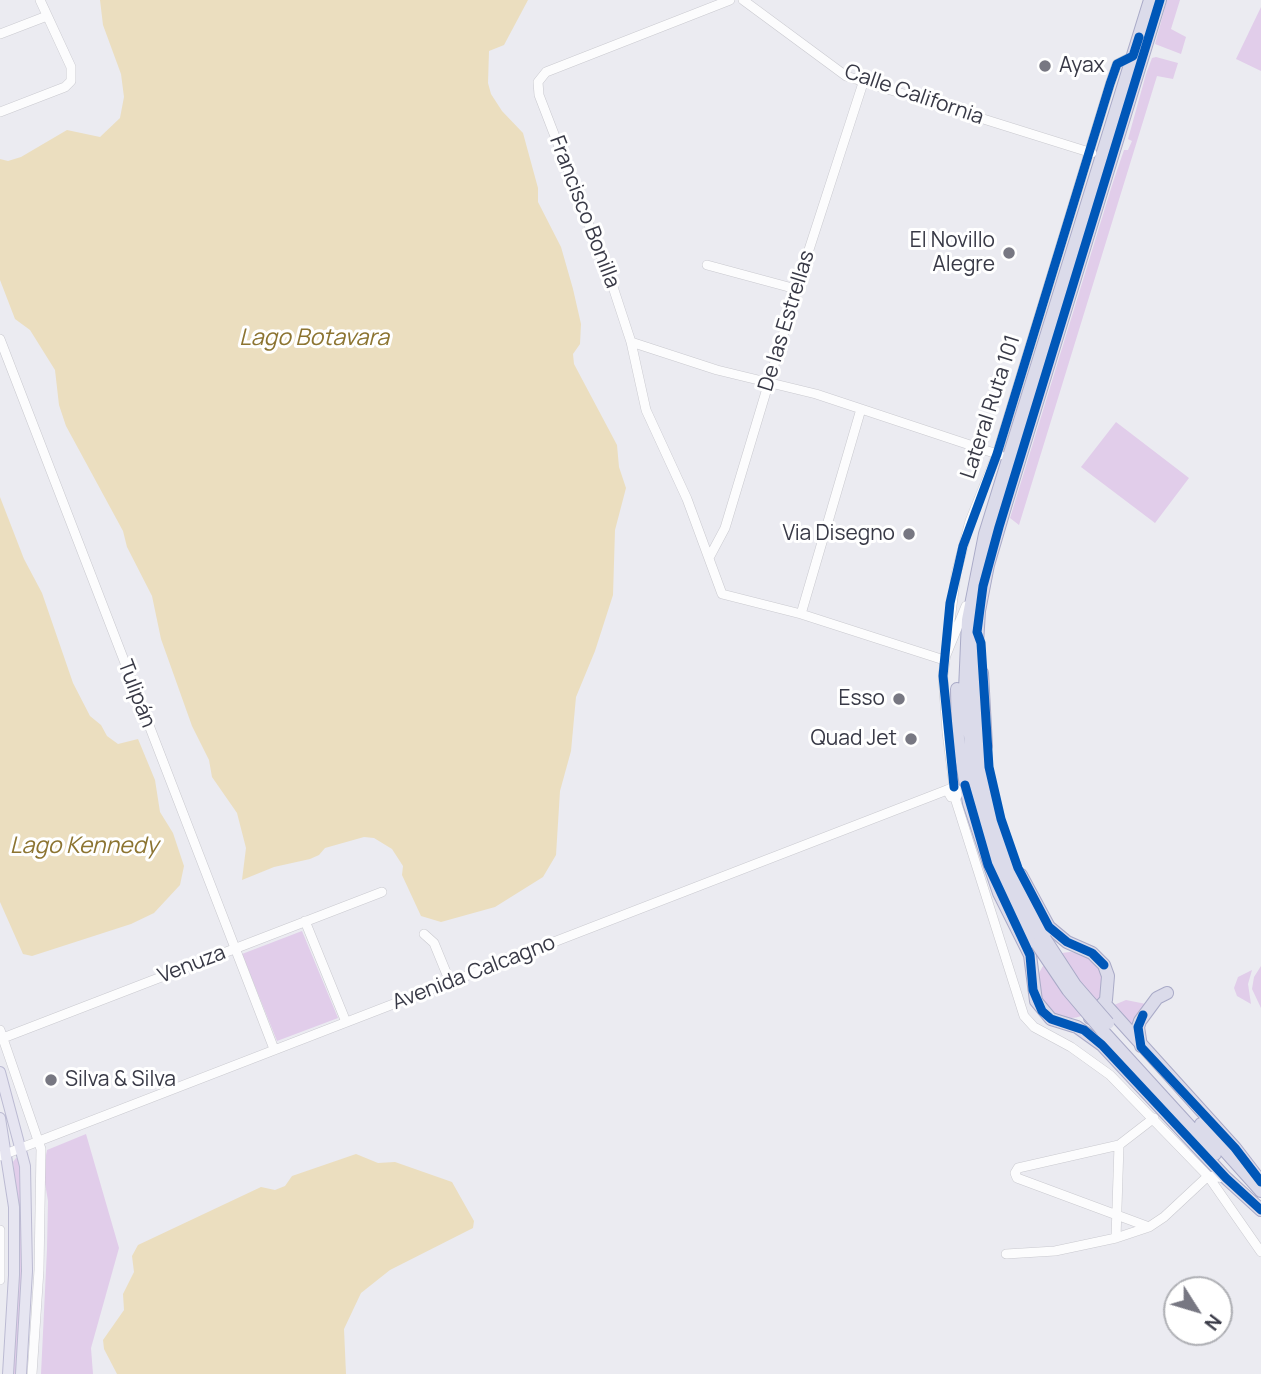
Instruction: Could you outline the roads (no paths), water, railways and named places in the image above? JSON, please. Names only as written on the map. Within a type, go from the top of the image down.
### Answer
[{"type":"highway","points":[[1041,941],[1014,902],[996,858],[972,768],[965,690],[966,641],[972,593],[1004,456],[1090,198],[1150,0]]},
{"type":"highway","points":[[1160,0],[983,586],[974,691],[985,786],[1012,874],[1041,941],[1068,990],[1261,1191]]},
{"type":"highway","points":[[972,593],[966,606],[957,707],[964,781],[988,865],[1026,946],[1036,1002],[1051,1019],[1070,1024],[1102,1045],[1226,1178],[1261,1208]]},
{"type":"highway","points":[[977,632],[981,643],[987,753],[1001,819],[1032,899],[1049,927],[1076,947],[1092,953],[1104,965],[1109,988],[1104,1003],[1092,1017],[1070,1024]]},
{"type":"highway","points":[[1033,978],[1039,965],[1049,954],[1062,948],[1076,947]]},
{"type":"highway","points":[[1141,1046],[1138,1027],[1140,1021],[1157,998],[1167,992]]},
{"type":"highway","points":[[1104,1003],[1235,1148],[1261,1182]]},
{"type":"highway","points":[[1104,1026],[1261,1208]]},
{"type":"main road","points":[[0,1072],[22,1146],[28,1240],[20,1374]]},
{"type":"main road","points":[[0,1118],[2,1154],[15,1246],[8,1374]]},
{"type":"street","points":[[0,112],[65,88],[71,80],[71,67],[40,0]]},
{"type":"street","name":"Francisco Bonilla","points":[[730,0],[547,72],[538,82],[539,96],[613,287],[631,342],[646,410],[687,499],[722,594],[801,614]]},
{"type":"street","name":"Calle California","points":[[743,0],[846,76],[1103,156]]},
{"type":"street","points":[[0,34],[47,16]]},
{"type":"street","name":"Lateral Ruta 101","points":[[1133,57],[1117,64],[1074,204],[1004,456],[963,546],[950,603],[944,660],[949,792],[1024,1016],[1046,1034],[1091,1060],[1154,1118],[1208,1177],[1261,1252]]},
{"type":"street","name":"De las Estrellas","points":[[709,558],[725,528],[796,289],[863,83]]},
{"type":"street","points":[[1074,204],[1090,198]]},
{"type":"street","points":[[707,265],[796,289]]},
{"type":"street","points":[[631,342],[861,409],[1004,456]]},
{"type":"street","name":"Tulipán","points":[[1,346],[274,1049]]},
{"type":"street","points":[[861,409],[801,614],[944,660],[966,606]]},
{"type":"street","name":"Avenida Calcagno","points":[[2,1154],[949,792]]},
{"type":"street","name":"Venuza","points":[[1,1034],[234,949],[382,891]]},
{"type":"street","points":[[304,921],[346,1022]]},
{"type":"street","points":[[424,934],[433,943],[450,982]]},
{"type":"street","points":[[1046,1034],[1051,1019]]},
{"type":"street","points":[[1,1034],[40,1140],[39,1270],[32,1374]]},
{"type":"street","points":[[1149,1227],[1017,1178],[1015,1173],[1018,1168],[1119,1145],[1154,1118]]},
{"type":"street","points":[[1116,1238],[1119,1145]]},
{"type":"street","points":[[1006,1254],[1055,1251],[1116,1238],[1149,1227],[1208,1177],[1226,1178]]},
{"type":"street","points":[[0,1230],[0,1280]]},
{"type":"water","name":"Lago Botavara","points":[[100,0],[528,0],[504,45],[489,51],[488,83],[491,94],[502,111],[523,133],[538,188],[538,202],[561,247],[581,324],[580,344],[573,354],[574,364],[617,445],[619,467],[626,488],[615,530],[613,595],[595,651],[576,697],[571,751],[560,791],[556,855],[543,877],[495,907],[441,922],[421,916],[402,875],[403,866],[392,849],[374,838],[364,837],[325,848],[310,859],[274,867],[242,880],[246,848],[237,813],[212,777],[209,760],[192,726],[161,639],[152,596],[127,547],[123,531],[66,426],[59,405],[55,370],[30,330],[15,319],[0,280],[0,159],[8,161],[21,157],[67,130],[100,137],[120,118],[124,97],[121,74],[103,25]]},
{"type":"water","name":"Lago Kennedy","points":[[0,497],[24,559],[42,593],[73,683],[90,716],[101,725],[107,736],[118,744],[138,739],[155,780],[160,812],[173,833],[184,866],[180,885],[154,913],[131,924],[32,956],[23,954],[0,902]]},
{"type":"water","points":[[356,1154],[378,1163],[395,1162],[452,1182],[474,1221],[473,1228],[390,1270],[361,1293],[344,1329],[346,1374],[117,1374],[104,1349],[103,1340],[124,1310],[123,1294],[134,1272],[132,1256],[138,1245],[261,1187],[275,1190],[285,1186],[292,1176]]},
{"type":"place","name":"Ayax","points":[[1045,66]]},
{"type":"place","name":"El Novillo Alegre","points":[[1009,253]]},
{"type":"place","name":"Via Disegno","points":[[909,534]]},
{"type":"place","name":"Esso","points":[[899,699]]},
{"type":"place","name":"Quad Jet","points":[[911,739]]},
{"type":"place","name":"Silva & Silva","points":[[51,1080]]}]
